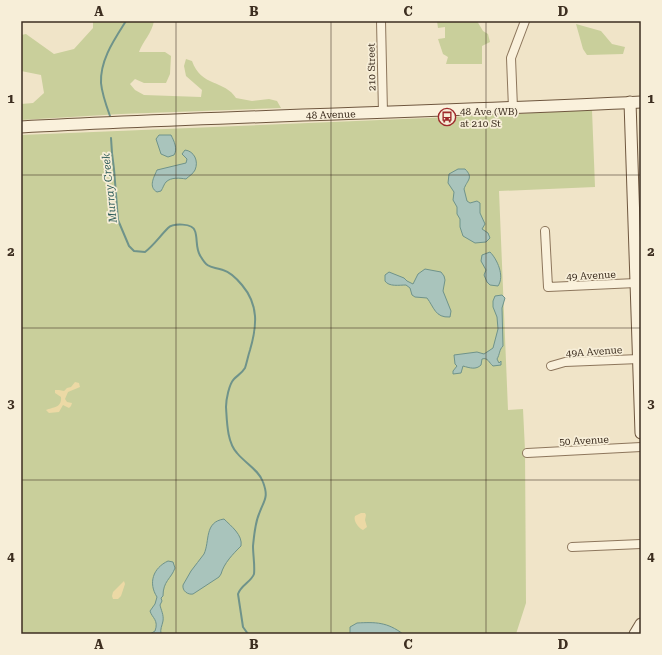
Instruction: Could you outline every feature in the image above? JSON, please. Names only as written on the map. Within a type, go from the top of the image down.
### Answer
[{"type":"main road","name":"48 Avenue","points":[[21,127],[153,120],[383,113],[636,102]]},
{"type":"main road","points":[[636,102],[636,283],[641,433]]},
{"type":"main road","points":[[635,634],[641,624]]},
{"type":"street","name":"210 Street","points":[[380,21],[383,113]]},
{"type":"street","points":[[513,108],[511,58],[525,21]]},
{"type":"street","name":"49 Avenue","points":[[545,231],[548,287],[636,283]]},
{"type":"street","name":"49A Avenue","points":[[551,366],[565,362],[639,358]]},
{"type":"street","name":"50 Avenue","points":[[527,453],[641,447]]},
{"type":"street","points":[[572,547],[641,544]]},
{"type":"green space","points":[[93,21],[154,21],[139,52],[165,52],[171,56],[170,74],[166,83],[144,83],[135,79],[130,84],[135,90],[144,95],[201,97],[202,90],[186,76],[184,66],[186,59],[192,61],[201,75],[226,88],[236,98],[252,101],[269,99],[277,101],[281,108],[121,114],[21,120],[21,104],[33,103],[44,93],[41,75],[21,71],[21,35],[26,34],[54,54],[74,49],[93,28]]},
{"type":"green space","points":[[437,21],[477,21],[483,31],[488,34],[490,42],[482,46],[482,64],[446,64],[448,57],[443,54],[438,39],[445,38],[445,27],[438,28]]},
{"type":"green space","points":[[576,24],[601,31],[612,44],[625,47],[623,54],[587,55],[583,49]]},
{"type":"green space","points":[[592,110],[595,187],[499,191],[508,410],[523,409],[525,450],[526,603],[516,634],[21,634],[21,135]]},
{"type":"sand","points":[[75,382],[79,383],[80,387],[68,392],[65,399],[67,402],[72,403],[71,406],[69,408],[63,405],[59,412],[49,413],[46,410],[59,405],[61,401],[61,397],[55,393],[55,390],[64,391],[71,387]]},
{"type":"sand","points":[[365,513],[366,515],[365,520],[367,527],[363,530],[355,522],[355,516]]},
{"type":"sand","points":[[124,581],[125,584],[121,596],[118,599],[113,599],[113,592]]},
{"type":"water","points":[[159,135],[171,135],[176,148],[174,155],[168,157],[161,154],[156,139]]},
{"type":"water","points":[[185,150],[191,152],[196,160],[196,167],[192,174],[186,179],[170,179],[165,183],[161,191],[157,192],[154,190],[152,185],[157,170],[186,163],[187,159],[182,154]]},
{"type":"water","points":[[458,169],[465,169],[469,175],[469,179],[464,189],[467,201],[470,203],[477,201],[480,203],[480,213],[485,224],[482,229],[488,233],[490,238],[486,242],[475,243],[463,236],[460,227],[460,219],[457,214],[457,207],[453,200],[454,192],[448,183],[449,174]]},
{"type":"water","points":[[490,252],[499,268],[501,277],[498,286],[490,285],[484,275],[486,270],[481,261],[482,255]]},
{"type":"water","points":[[425,269],[441,272],[444,276],[445,280],[443,291],[451,311],[450,317],[441,316],[438,314],[427,298],[415,297],[412,295],[410,288],[406,285],[392,285],[385,281],[385,275],[389,272],[404,278],[413,284],[418,274]]},
{"type":"water","points":[[502,295],[505,298],[502,308],[503,346],[497,359],[499,363],[501,361],[501,365],[493,366],[487,360],[482,359],[479,367],[473,368],[463,366],[461,373],[453,374],[453,371],[457,366],[455,364],[454,355],[477,352],[484,354],[493,348],[498,329],[493,301],[495,296]]},
{"type":"water","points":[[224,519],[238,534],[241,546],[227,562],[219,577],[193,594],[187,593],[183,589],[183,585],[191,571],[204,554],[210,528],[213,524]]},
{"type":"water","points":[[168,561],[173,562],[175,568],[164,587],[163,596],[161,598],[162,601],[160,605],[163,619],[161,634],[150,634],[155,631],[156,627],[156,622],[150,611],[155,604],[157,597],[153,586],[154,576],[159,568]]},
{"type":"water","points":[[357,623],[386,625],[403,634],[350,634],[350,627]]},
{"type":"waterway","name":"Murray Creek","points":[[110,116],[102,91],[101,75],[105,58],[126,21]]},
{"type":"waterway","name":"Murray Creek","points":[[111,138],[118,220],[129,246],[134,251],[145,252],[171,226],[191,226],[195,231],[198,251],[203,261],[208,265],[226,271],[236,278],[248,293],[254,308],[254,333],[245,368],[231,384],[227,396],[226,407],[228,432],[231,443],[240,457],[252,467],[261,478],[266,492],[255,530],[253,546],[254,574],[251,579],[241,588],[238,594],[243,627],[248,634]]},
{"type":"place","name":"48 Ave (WB) at 210 St","points":[[447,117]]}]
